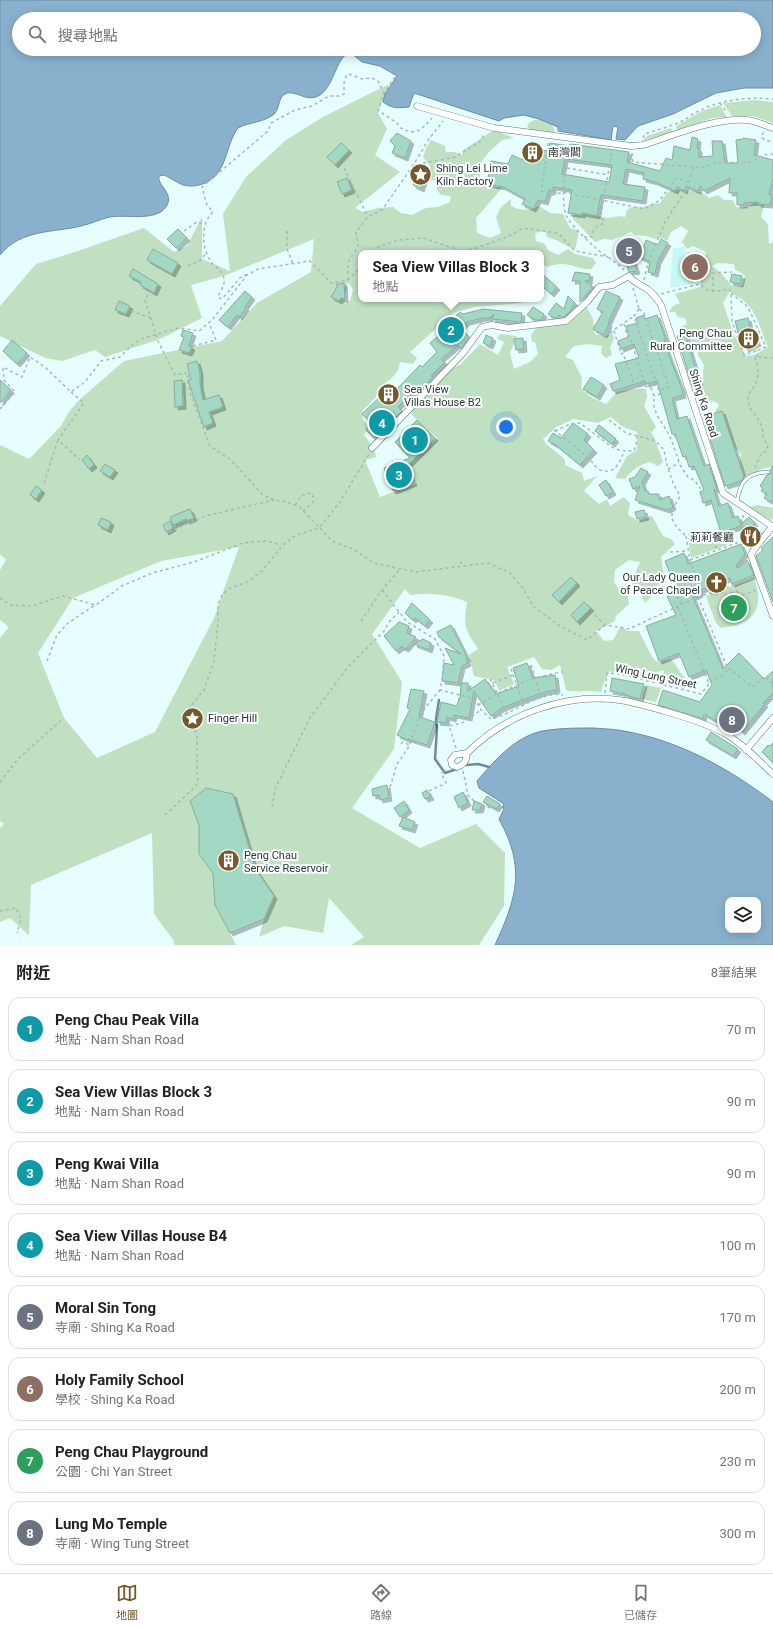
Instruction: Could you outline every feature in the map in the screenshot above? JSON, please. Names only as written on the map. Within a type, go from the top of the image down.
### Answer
[{"type":"street","points":[[417,106],[488,126],[631,146],[638,146],[717,122],[731,120],[747,120],[773,128]]},
{"type":"street","points":[[372,448],[463,353],[482,327],[492,325],[508,328],[566,321],[587,302],[599,287],[613,285],[628,276]]},
{"type":"street","name":"Shing Ka Road","points":[[628,276],[633,282],[642,286],[655,296],[661,305],[722,492],[772,526]]},
{"type":"street","points":[[772,526],[766,537],[750,554],[773,616]]},
{"type":"street","points":[[466,753],[466,760],[462,766],[454,767],[451,760],[456,755],[466,753],[499,728],[521,716],[560,702],[593,699],[625,701],[693,719],[725,734],[773,774]]},
{"type":"street","points":[[746,750],[773,718]]},
{"type":"lane","points":[[740,504],[738,493],[743,482],[747,478],[754,475],[768,472]]},
{"type":"path","points":[[358,270],[348,280],[331,283],[310,261],[258,269],[240,278],[222,299],[220,298],[218,296],[224,284],[224,279],[222,272],[213,264],[206,253],[204,224],[213,212],[207,205],[202,187],[268,131],[271,123],[295,110],[312,106],[329,96],[339,96],[344,94],[344,83],[346,76],[349,74],[362,79],[372,78],[378,81],[384,93]]},
{"type":"path","points":[[395,77],[384,93],[378,110],[398,124],[399,127],[404,130],[414,132],[421,130],[438,112]]},
{"type":"path","points":[[638,146],[645,134],[680,122],[701,110],[720,103],[730,100],[751,98],[773,99]]},
{"type":"path","points":[[720,103],[731,120]]},
{"type":"path","points":[[348,280],[348,262],[358,246],[356,232],[368,217],[382,210],[412,167],[429,139],[447,115]]},
{"type":"path","points":[[765,125],[762,138],[773,143]]},
{"type":"path","points":[[412,167],[455,157],[481,140],[488,126]]},
{"type":"path","points":[[549,135],[541,191],[553,195],[563,192],[644,209],[660,200],[676,178],[689,182]]},
{"type":"path","points":[[570,138],[563,192],[567,217],[584,237],[608,257],[618,263],[628,276]]},
{"type":"path","points":[[584,237],[592,237],[592,232],[595,228],[604,223],[601,216],[613,144]]},
{"type":"path","points":[[631,146],[633,162],[693,168],[704,168],[714,163],[752,162],[763,155],[773,154]]},
{"type":"path","points":[[344,168],[368,217]]},
{"type":"path","points":[[566,168],[608,175]]},
{"type":"path","points":[[642,286],[648,262],[666,222],[686,190],[693,168]]},
{"type":"path","points":[[184,231],[198,222],[204,224]]},
{"type":"path","points":[[468,250],[507,237],[523,228],[558,233],[575,251],[608,257]]},
{"type":"path","points":[[286,231],[287,249],[293,264]]},
{"type":"path","points":[[376,250],[379,246],[399,240],[423,238],[459,250]]},
{"type":"path","points":[[188,266],[201,260],[206,253]]},
{"type":"path","points":[[713,292],[713,273],[732,272]]},
{"type":"path","points":[[71,392],[85,382],[101,361],[120,357],[134,344],[178,328],[198,332],[208,323],[248,275]]},
{"type":"path","points":[[655,296],[700,284],[704,288],[713,292],[729,289],[748,307],[766,347],[744,355],[732,322],[731,292]]},
{"type":"path","points":[[632,290],[639,309],[644,313],[669,387],[658,390]]},
{"type":"path","points":[[148,295],[145,300],[158,341],[175,374],[188,373],[188,384],[191,396],[210,446],[231,460],[263,495],[274,500],[295,505],[303,511],[332,541],[355,550],[373,564],[416,572],[488,563],[510,573],[522,587],[534,607],[560,626],[587,640],[605,625]]},
{"type":"path","points":[[605,336],[624,324],[634,316],[639,309]]},
{"type":"path","points":[[131,311],[151,318]]},
{"type":"path","points":[[634,316],[660,394],[654,396]]},
{"type":"path","points":[[193,346],[216,340],[208,323]]},
{"type":"path","points":[[624,324],[628,338],[631,340],[645,386]]},
{"type":"path","points":[[614,331],[621,354],[623,353],[635,387],[645,386],[651,388],[657,386]]},
{"type":"path","points":[[754,475],[753,473],[761,454],[766,451],[768,445],[763,438],[762,427],[748,401],[748,396],[756,382],[756,351]]},
{"type":"path","points":[[0,365],[22,377],[30,357],[46,368],[84,403],[58,440],[44,483]]},
{"type":"path","points":[[756,357],[773,358]]},
{"type":"path","points":[[0,409],[16,392],[4,380],[3,367]]},
{"type":"path","points":[[651,388],[654,396],[654,408],[658,418],[670,436],[679,463],[688,477],[694,480],[701,489]]},
{"type":"path","points":[[609,420],[626,433],[653,440],[664,450],[668,469],[680,496],[672,515],[674,525],[686,535],[727,535],[731,544]]},
{"type":"path","points":[[624,451],[618,464],[613,470],[604,471],[598,468],[555,431],[570,424],[580,423],[612,447],[617,450],[624,451],[634,451],[637,436]]},
{"type":"path","points":[[58,440],[80,460]]},
{"type":"path","points":[[165,815],[196,786],[198,778],[197,737],[189,708],[204,690],[214,662],[218,622],[218,604],[222,595],[228,589],[247,582],[262,571],[282,546],[296,535],[319,528],[340,502],[372,448]]},
{"type":"path","points":[[668,469],[679,463]]},
{"type":"path","points":[[295,505],[302,495],[311,493],[314,498],[313,502],[303,511]]},
{"type":"path","points":[[170,532],[205,516],[274,500]]},
{"type":"path","points":[[740,504],[742,541]]},
{"type":"path","points":[[742,536],[762,519]]},
{"type":"path","points":[[686,535],[687,551],[703,595]]},
{"type":"path","points":[[693,535],[694,542],[715,543],[717,550]]},
{"type":"path","points":[[47,661],[57,636],[68,623],[122,586],[152,573],[194,562],[243,543],[266,541],[282,546]]},
{"type":"path","points":[[690,560],[742,541],[754,549]]},
{"type":"path","points":[[670,552],[687,551]]},
{"type":"path","points":[[361,621],[382,590],[400,569]]},
{"type":"path","points":[[595,615],[605,625],[629,629],[698,597],[758,576]]},
{"type":"path","points":[[735,615],[730,600],[760,588]]},
{"type":"path","points":[[382,590],[407,622],[436,639],[444,656],[440,690],[420,715],[409,745],[403,757],[397,764],[390,787]]},
{"type":"path","points":[[674,591],[681,604]]},
{"type":"path","points":[[711,592],[713,596],[724,592],[725,595],[737,591],[739,596]]},
{"type":"path","points":[[0,598],[10,606],[32,606],[63,596],[96,604]]},
{"type":"path","points":[[698,597],[729,669],[752,688],[765,676],[773,685]]},
{"type":"path","points":[[678,607],[709,684],[729,669]]},
{"type":"path","points":[[272,807],[275,789],[310,718],[348,667],[384,631],[389,622],[399,612]]},
{"type":"path","points":[[531,665],[536,677],[541,698]]},
{"type":"path","points":[[510,670],[524,705]]},
{"type":"path","points":[[478,705],[497,693],[536,677],[563,672]]},
{"type":"path","name":"Wing Lung Street","points":[[605,695],[607,674],[620,674],[701,694],[709,684]]},
{"type":"path","points":[[493,683],[513,675]]},
{"type":"path","points":[[490,679],[507,712]]},
{"type":"path","points":[[440,690],[475,699],[482,711],[462,723],[449,726],[456,749],[466,753]]},
{"type":"path","points":[[0,782],[18,759],[64,718]]},
{"type":"path","points":[[401,744],[402,742],[409,745]]},
{"type":"path","points":[[462,766],[468,795],[474,801],[490,808]]},
{"type":"path","points":[[429,791],[446,783],[441,773],[446,771]]},
{"type":"path","points":[[0,911],[16,908],[21,919],[17,933]]},
{"type":"shaded area","points":[[0,0],[773,0],[773,88],[744,88],[716,93],[673,114],[638,126],[625,140],[616,139],[618,127],[613,126],[611,140],[558,131],[558,127],[539,119],[524,115],[504,118],[499,121],[414,93],[409,107],[393,107],[383,102],[385,94],[397,76],[380,66],[362,62],[355,56],[761,56],[761,12],[12,12],[12,56],[344,56],[329,84],[320,95],[311,98],[291,93],[284,94],[277,111],[272,116],[238,128],[218,173],[205,183],[189,186],[183,185],[164,175],[159,176],[159,180],[168,198],[166,207],[161,212],[148,216],[110,217],[81,226],[38,233],[17,240],[0,255]]},
{"type":"shaded area","points":[[685,247],[684,268],[687,268],[688,265],[691,266],[700,254],[704,255],[700,282],[670,287],[673,248]]},
{"type":"shaded area","points":[[565,728],[616,730],[649,737],[668,743],[687,750],[723,768],[773,802],[773,945],[495,945],[509,912],[513,897],[515,868],[513,853],[499,819],[504,809],[504,804],[479,788],[477,781],[508,748],[527,736],[538,732]]},
{"type":"green space","points":[[389,84],[378,113],[387,129],[375,155],[400,172],[355,208],[363,212],[378,208],[393,207],[401,213],[412,215],[426,208],[438,207],[450,202],[451,196],[441,195],[437,190],[437,180],[426,181],[430,166],[423,157],[431,140],[445,146],[446,152],[455,152],[462,155],[463,150],[494,130],[514,138],[502,140],[482,161],[479,181],[491,187],[503,187],[476,218],[477,233],[490,238],[501,233],[496,217],[501,207],[511,199],[511,206],[518,209],[528,210],[539,206],[550,213],[563,214],[570,228],[579,231],[575,250],[547,237],[545,231],[535,233],[536,241],[545,244],[548,250],[558,255],[568,249],[575,254],[593,258],[596,263],[591,269],[579,268],[565,264],[547,267],[544,265],[544,250],[358,250],[358,302],[523,302],[475,307],[453,313],[410,352],[417,358],[413,364],[400,362],[398,371],[378,388],[376,397],[363,410],[363,420],[369,427],[364,435],[374,448],[376,457],[365,460],[380,497],[416,484],[409,464],[437,438],[412,415],[411,409],[451,369],[461,364],[480,344],[498,355],[504,342],[497,339],[500,334],[517,336],[510,353],[514,369],[530,362],[538,354],[535,342],[532,342],[531,335],[537,327],[551,325],[568,316],[585,304],[593,319],[595,334],[605,336],[612,332],[614,339],[610,347],[612,355],[606,358],[601,353],[602,346],[589,344],[574,346],[565,357],[573,360],[582,378],[581,388],[589,396],[606,404],[617,392],[634,389],[646,389],[647,397],[644,406],[656,427],[651,433],[654,437],[663,462],[658,466],[650,462],[646,463],[636,468],[625,479],[615,478],[627,456],[637,450],[637,432],[623,427],[611,417],[598,423],[574,419],[556,427],[543,439],[565,460],[565,465],[582,473],[584,481],[597,476],[584,491],[599,504],[607,499],[610,506],[624,497],[630,503],[628,515],[639,521],[652,516],[663,536],[671,539],[675,544],[661,557],[665,582],[656,586],[651,597],[645,603],[638,589],[631,586],[640,562],[629,560],[615,570],[614,582],[620,591],[628,595],[629,604],[616,616],[615,621],[596,631],[604,641],[613,640],[621,626],[627,631],[639,631],[652,657],[657,662],[670,659],[683,676],[689,681],[687,688],[661,682],[664,670],[654,673],[648,671],[642,677],[627,676],[610,671],[601,692],[566,690],[560,665],[551,670],[542,669],[534,657],[507,667],[514,684],[499,691],[495,681],[474,676],[469,655],[478,649],[470,637],[465,623],[467,602],[453,597],[439,595],[410,595],[405,589],[372,634],[402,682],[394,749],[352,808],[420,848],[476,824],[505,853],[504,906],[479,945],[351,945],[364,937],[329,898],[323,933],[284,926],[259,937],[264,919],[274,896],[255,868],[233,794],[206,788],[190,801],[199,825],[199,854],[213,873],[230,933],[236,945],[174,945],[174,941],[154,914],[152,833],[31,885],[29,935],[10,918],[0,922],[0,828],[4,824],[0,821],[0,638],[9,627],[0,620],[0,570],[6,560],[0,554],[0,445],[29,459],[61,426],[68,413],[78,401],[124,361],[222,341],[257,303],[311,272],[314,239],[224,276],[191,285],[202,318],[160,339],[105,357],[95,350],[62,361],[45,358],[0,336],[0,306],[36,264],[144,228],[174,252],[187,246],[202,217],[202,259],[230,271],[223,214],[246,177],[286,140],[323,117]],"holes":[[[347,283],[349,283],[353,290],[350,301],[345,302]],[[239,547],[214,618],[155,732],[97,758],[64,718],[38,653],[73,598],[161,561]]]},
{"type":"green space","points":[[755,100],[773,102],[773,123],[753,116],[732,116],[723,103]]},
{"type":"green space","points":[[720,105],[727,117],[713,118],[677,130],[676,126],[702,111]]},
{"type":"green space","points":[[545,119],[552,125],[555,131],[549,134],[530,130],[527,127],[529,123],[534,120]]},
{"type":"green space","points":[[671,128],[673,132],[642,141],[647,136]]},
{"type":"green space","points":[[674,189],[701,193],[709,198],[718,195],[724,200],[733,200],[736,207],[742,208],[753,204],[753,198],[757,198],[758,204],[764,205],[761,217],[768,224],[769,244],[773,242],[773,467],[765,468],[744,477],[740,462],[741,454],[727,440],[718,422],[715,412],[719,405],[710,401],[701,404],[693,387],[703,384],[704,365],[698,355],[697,348],[692,345],[687,335],[678,331],[678,328],[687,324],[685,318],[678,317],[675,312],[669,312],[673,306],[680,303],[675,294],[700,287],[703,262],[706,252],[693,246],[687,249],[682,242],[688,231],[681,226],[671,232],[667,241],[662,238],[655,239],[647,236],[635,235],[631,232],[612,240],[604,239],[595,242],[573,219],[573,214],[580,215],[584,212],[607,218],[619,216],[625,217],[629,208],[643,207],[660,203],[667,193]],"holes":[[[718,263],[734,264],[735,270],[745,276],[742,286],[732,286],[719,271],[712,266]],[[730,291],[751,308],[768,347],[755,355],[746,356],[733,333],[723,303]]]},
{"type":"green space","points":[[757,505],[773,508],[773,519],[770,520],[763,515],[758,517],[751,513],[751,507]]},
{"type":"green space","points":[[688,538],[715,538],[724,541],[727,545],[691,558]]},
{"type":"green space","points":[[754,578],[758,599],[754,614],[742,623],[721,628],[716,623],[706,596]]},
{"type":"green space","points":[[646,685],[661,688],[656,702],[642,699]]},
{"type":"building","points":[[397,133],[411,141],[405,158],[392,153],[395,146],[390,141]]},
{"type":"building","points":[[692,137],[698,139],[697,148],[699,149],[699,157],[713,156],[712,141],[722,141],[725,163],[738,163],[736,140],[743,138],[756,140],[754,155],[773,160],[773,179],[769,194],[772,196],[770,205],[758,204],[758,202],[737,205],[737,193],[729,193],[730,178],[704,191],[700,186],[698,191],[686,186],[684,191],[677,187],[675,191],[655,182],[643,179],[644,173],[626,169],[623,184],[645,187],[643,201],[601,195],[597,216],[582,213],[582,215],[568,213],[572,190],[553,187],[553,191],[549,190],[545,202],[538,200],[533,209],[522,204],[525,199],[503,187],[487,184],[491,161],[508,164],[512,155],[523,160],[525,147],[548,151],[550,143],[570,146],[571,144],[629,152],[627,162],[660,171],[666,158],[672,160],[674,146],[690,150]],"holes":[[[565,159],[612,165],[609,182],[562,174]]]},
{"type":"building","points":[[341,143],[349,150],[335,165],[327,157]]},
{"type":"building","points":[[418,166],[428,170],[421,189],[413,185],[417,177],[414,176]]},
{"type":"building","points":[[347,178],[352,190],[342,194],[337,182]]},
{"type":"building","points":[[178,229],[187,238],[176,248],[167,239]]},
{"type":"building","points":[[661,239],[668,243],[658,261],[655,274],[648,272],[650,262],[631,253],[637,271],[629,272],[627,266],[618,256],[635,240],[643,249],[646,240],[658,245]]},
{"type":"building","points":[[153,249],[178,263],[172,274],[147,260]]},
{"type":"building","points":[[133,269],[158,284],[154,293],[140,285],[141,282],[129,276]]},
{"type":"building","points":[[575,272],[590,274],[589,281],[585,281],[591,284],[591,289],[580,302],[580,281],[572,281]]},
{"type":"building","points":[[732,274],[742,276],[740,284],[730,282]]},
{"type":"building","points":[[544,276],[557,287],[551,294],[544,288]]},
{"type":"building","points":[[344,283],[345,299],[341,298],[339,301],[331,297],[337,287],[337,284]]},
{"type":"building","points":[[245,291],[252,297],[239,317],[237,315],[228,327],[219,320]]},
{"type":"building","points":[[606,291],[620,297],[604,335],[593,329],[603,312],[597,309]]},
{"type":"building","points":[[568,296],[575,303],[564,317],[559,315],[557,318],[554,318],[548,314],[556,303],[564,309]]},
{"type":"building","points":[[119,301],[130,306],[126,314],[115,310]]},
{"type":"building","points":[[533,307],[544,314],[541,320],[535,320],[527,315]]},
{"type":"building","points":[[483,309],[522,313],[521,322],[492,319],[494,314],[490,318],[467,322],[461,328],[469,337],[463,346],[461,348],[458,345],[441,359],[445,362],[431,376],[433,377],[423,388],[420,385],[398,407],[402,411],[374,438],[366,430],[372,424],[362,414],[388,389],[393,393],[420,365],[422,367],[437,352],[430,343],[444,331],[443,330],[460,312],[463,314]]},
{"type":"building","points":[[644,315],[645,319],[657,315],[666,340],[664,340],[668,353],[682,389],[683,395],[672,398],[677,419],[687,416],[704,466],[709,464],[717,489],[714,490],[719,506],[728,503],[733,518],[738,516],[741,526],[721,533],[711,500],[703,503],[700,492],[704,490],[694,466],[689,467],[686,456],[683,457],[675,434],[672,434],[657,381],[646,384],[645,381],[613,391],[610,384],[620,380],[615,364],[639,358],[634,344],[621,349],[618,341],[629,337],[626,326],[638,323],[636,318]]},
{"type":"building","points":[[748,318],[751,331],[758,343],[746,349],[739,336],[735,321]]},
{"type":"building","points":[[183,330],[193,333],[189,346],[192,347],[189,353],[179,350],[184,337],[181,336]]},
{"type":"building","points":[[685,333],[700,383],[692,386],[677,336]]},
{"type":"building","points":[[486,335],[493,338],[490,346],[483,343]]},
{"type":"building","points":[[523,338],[524,349],[516,350],[514,339]]},
{"type":"building","points":[[12,340],[27,353],[17,364],[3,351]]},
{"type":"building","points":[[197,361],[200,372],[200,384],[203,400],[219,395],[223,407],[209,412],[213,423],[204,427],[188,380],[191,380],[187,364]]},
{"type":"building","points":[[591,377],[604,385],[597,397],[583,389]]},
{"type":"building","points":[[0,380],[11,390],[0,403]]},
{"type":"building","points":[[182,380],[183,406],[175,407],[174,381]]},
{"type":"building","points":[[722,411],[744,477],[741,481],[725,486],[703,417]]},
{"type":"building","points":[[417,420],[435,438],[407,466],[414,483],[393,491],[384,468],[410,458],[395,442]]},
{"type":"building","points":[[573,423],[588,434],[584,440],[594,450],[580,465],[557,446],[548,441],[553,433],[561,438]]},
{"type":"building","points":[[599,425],[616,439],[612,444],[595,431]]},
{"type":"building","points":[[87,455],[94,465],[89,469],[82,460]]},
{"type":"building","points":[[105,464],[115,470],[110,477],[100,471]]},
{"type":"building","points":[[773,466],[773,499],[771,502],[764,498],[767,494],[761,491],[763,488],[760,486],[767,475],[771,474],[770,470]]},
{"type":"building","points":[[641,468],[648,472],[642,482],[645,491],[649,492],[648,494],[659,494],[659,500],[669,496],[673,507],[667,510],[635,500],[640,486],[633,489],[629,479],[635,477]]},
{"type":"building","points":[[606,480],[613,492],[606,496],[599,485]]},
{"type":"building","points":[[36,486],[42,490],[36,499],[30,495]]},
{"type":"building","points":[[190,509],[194,518],[187,521],[186,519],[173,525],[170,517]]},
{"type":"building","points":[[644,510],[646,517],[637,519],[635,512]]},
{"type":"building","points":[[749,517],[755,523],[753,525],[761,532],[753,542],[747,538],[750,534],[741,524]]},
{"type":"building","points":[[101,518],[111,522],[108,530],[98,525]]},
{"type":"building","points":[[170,521],[173,528],[166,532],[163,525]]},
{"type":"building","points":[[773,537],[773,602],[756,556],[763,550],[761,548]]},
{"type":"building","points":[[741,544],[745,554],[736,566],[738,568],[747,560],[754,575],[732,584],[730,578],[699,591],[700,594],[693,597],[723,669],[739,653],[764,679],[773,671],[773,693],[763,703],[765,704],[742,732],[736,726],[735,728],[718,718],[716,721],[704,714],[703,719],[658,705],[663,690],[700,702],[712,685],[706,670],[689,677],[679,653],[659,661],[646,626],[676,615],[667,596],[677,591],[665,561],[684,553],[688,564]]},
{"type":"building","points":[[571,577],[577,583],[559,602],[552,595]]},
{"type":"building","points":[[584,602],[591,608],[577,622],[571,615]]},
{"type":"building","points":[[412,603],[430,620],[425,626],[415,618],[413,620],[405,613]]},
{"type":"building","points":[[399,622],[409,626],[407,633],[416,637],[406,649],[401,647],[396,651],[384,636]]},
{"type":"building","points":[[451,625],[468,659],[466,658],[468,663],[462,666],[458,683],[442,681],[444,663],[454,665],[445,648],[461,654],[439,637],[437,632]]},
{"type":"building","points":[[423,639],[431,643],[429,650],[414,644]]},
{"type":"building","points":[[527,663],[533,678],[555,675],[557,690],[545,692],[502,708],[491,716],[474,691],[469,718],[454,715],[453,719],[447,717],[446,723],[437,722],[441,702],[457,706],[459,698],[460,699],[461,683],[468,683],[468,691],[485,679],[496,694],[519,686],[513,668]]},
{"type":"building","points":[[612,678],[644,684],[640,699],[625,695],[626,694],[610,691]]},
{"type":"building","points":[[411,689],[424,691],[419,717],[435,722],[427,745],[408,740],[397,735],[410,709],[407,708]]},
{"type":"building","points":[[711,732],[738,749],[733,756],[706,740]]},
{"type":"building","points":[[773,743],[773,763],[762,752],[768,745],[770,746]]},
{"type":"building","points":[[387,785],[389,798],[380,800],[379,795],[373,796],[372,789]]},
{"type":"building","name":"Peng Chau Service Reservoir","points":[[206,788],[233,794],[255,868],[274,896],[264,919],[230,933],[215,905],[213,873],[199,854],[199,825],[190,801]]},
{"type":"building","points":[[427,790],[431,797],[425,799],[422,793]]},
{"type":"building","points":[[463,792],[468,803],[459,808],[454,797]]},
{"type":"building","points":[[487,796],[500,804],[496,809],[483,802]]},
{"type":"building","points":[[404,801],[409,810],[400,817],[394,808]]},
{"type":"building","points":[[474,801],[482,804],[480,810],[472,810]]},
{"type":"building","points":[[403,817],[415,822],[412,830],[399,826]]},
{"type":"waterway","points":[[439,700],[436,719],[437,728],[435,759],[445,773],[457,769]]},
{"type":"waterway","points":[[466,765],[478,764],[489,767]]},
{"type":"place","name":"南灣閣","points":[[532,152]]},
{"type":"place","name":"Shing Lei Lime Kiln Factory","points":[[421,174]]},
{"type":"place","name":"Moral Sin Tong","points":[[629,251]]},
{"type":"place","name":"Holy Family School","points":[[695,267]]},
{"type":"place","name":"Sea View Villas Block 3","points":[[451,330]]},
{"type":"place","name":"Peng Chau Rural Committee","points":[[748,339]]},
{"type":"place","name":"Sea View Villas House B2","points":[[389,395]]},
{"type":"place","name":"Sea View Villas House B4","points":[[382,423]]},
{"type":"place","name":"Peng Chau Peak Villa","points":[[415,440]]},
{"type":"place","name":"Peng Kwai Villa","points":[[399,475]]},
{"type":"place","name":"莉莉餐廳","points":[[750,537]]},
{"type":"place","name":"Our Lady Queen of Peace Chapel","points":[[716,583]]},
{"type":"place","name":"Peng Chau Playground","points":[[734,608]]},
{"type":"place","name":"Finger Hill","points":[[193,718]]},
{"type":"place","name":"Lung Mo Temple","points":[[732,720]]},
{"type":"place","name":"Peng Chau Service Reservoir","points":[[229,861]]}]
